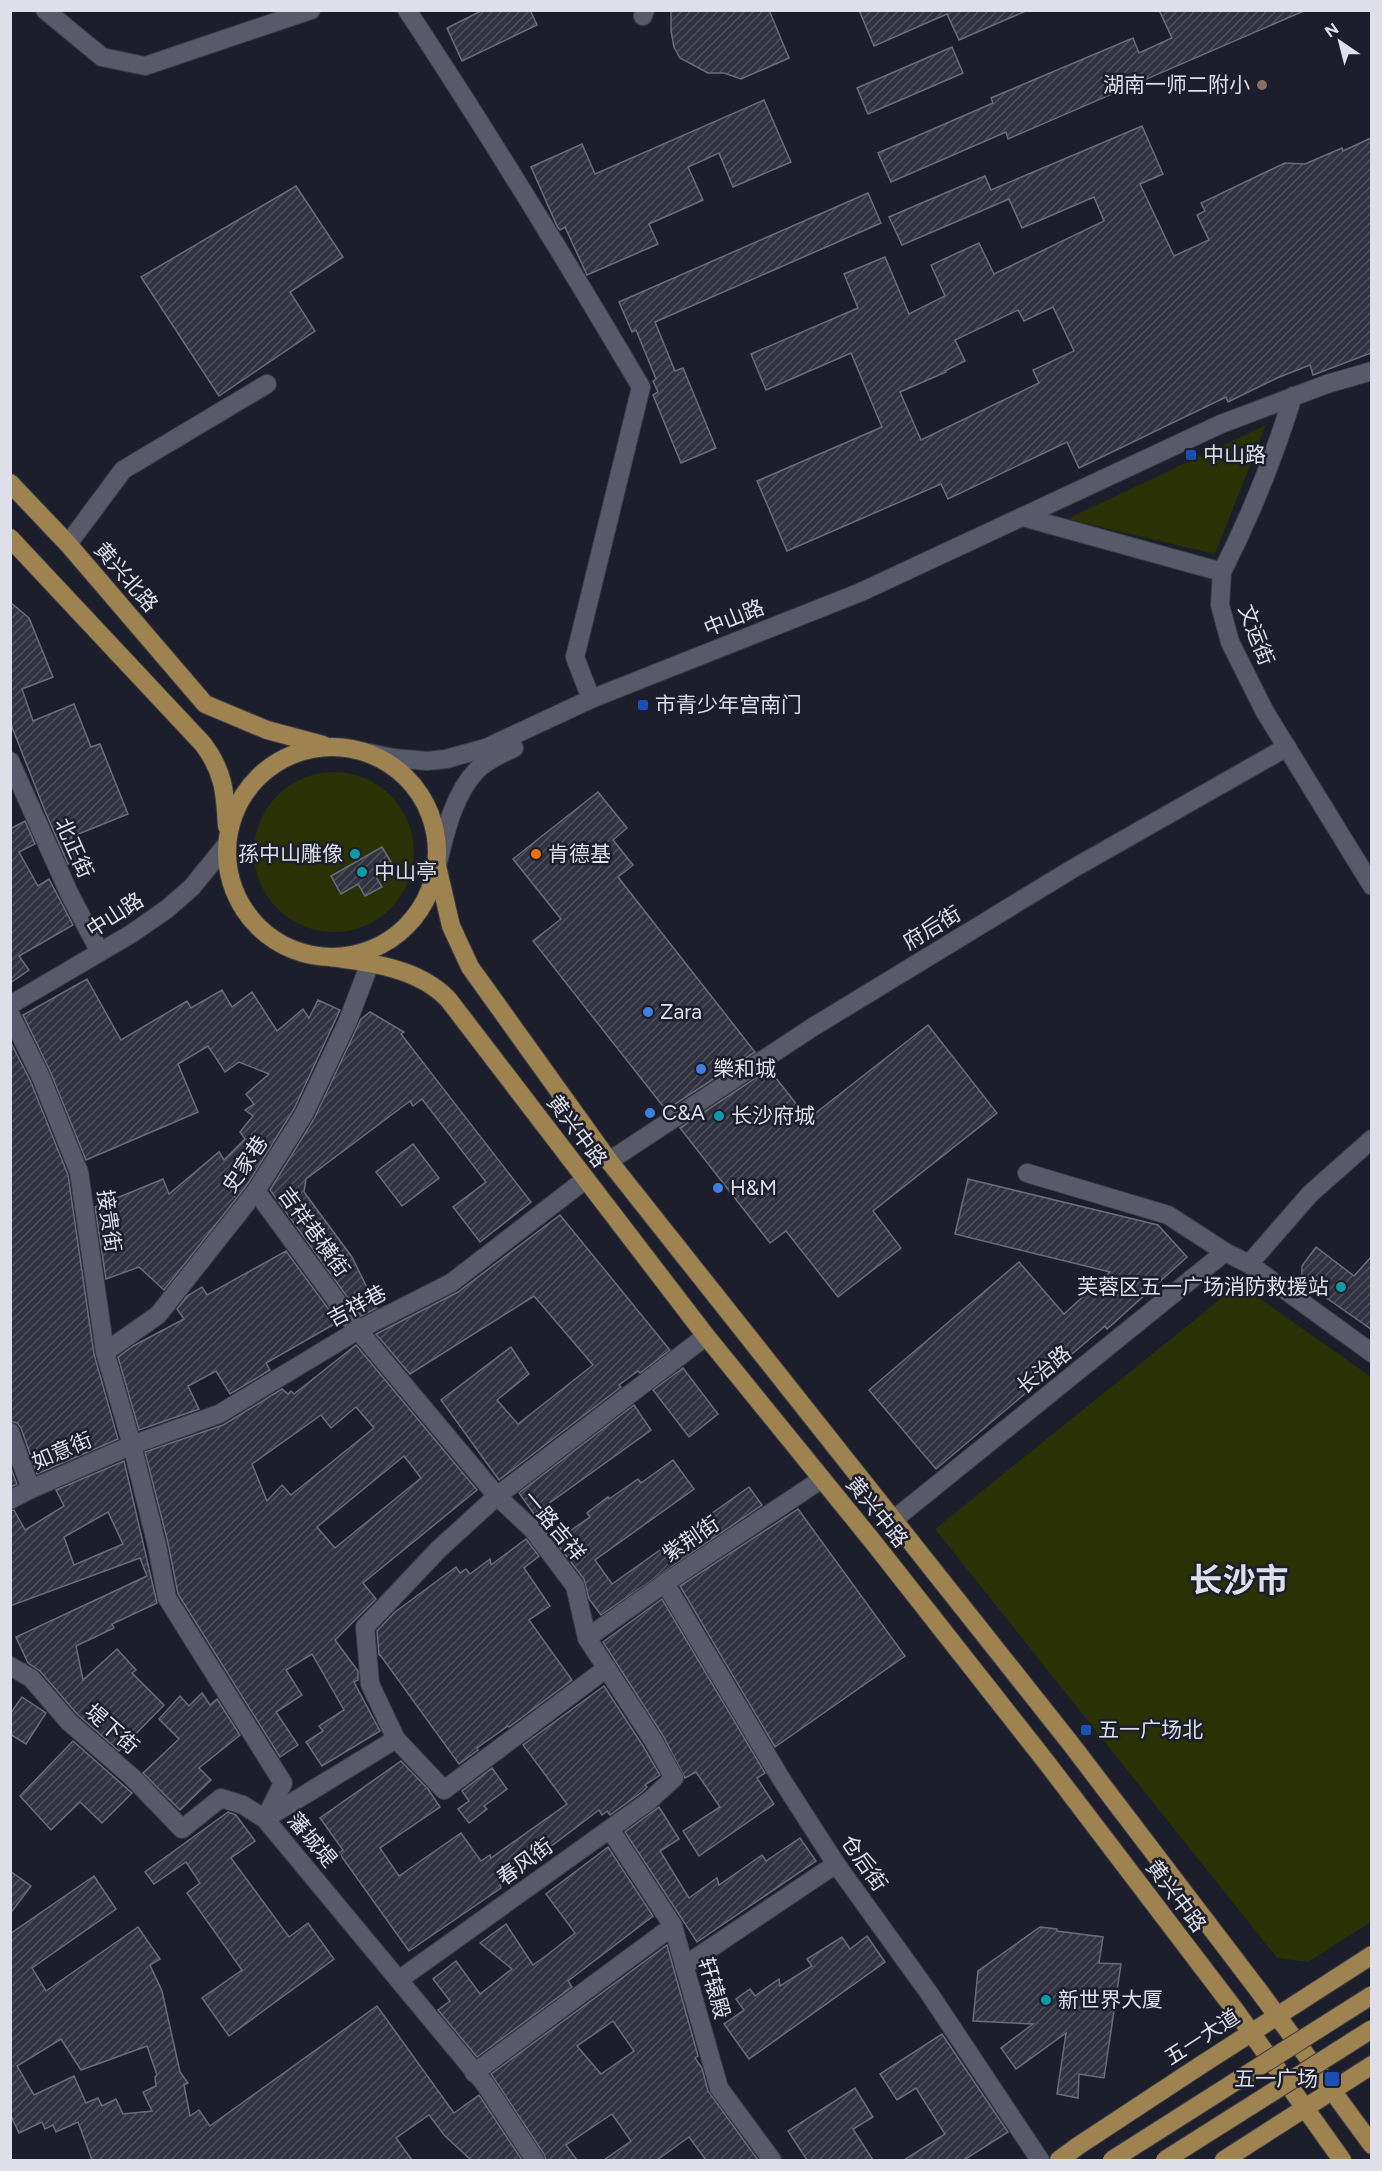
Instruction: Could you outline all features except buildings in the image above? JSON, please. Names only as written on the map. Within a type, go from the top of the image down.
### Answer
[{"type":"main road","name":"黄兴北路","points":[[10,483],[68,544],[205,704],[267,730],[331,747]]},
{"type":"main road","points":[[10,538],[188,727],[215,760],[224,794],[227,844],[230,874],[234,889],[249,916],[271,938],[307,954],[330,957],[353,955],[376,948],[405,928],[426,900],[437,866],[438,846],[435,826],[418,789],[388,762],[370,753],[351,748],[331,747],[297,753],[267,769],[240,802],[230,826],[227,844]]},
{"type":"main road","name":"黄兴中路","points":[[437,866],[451,926],[470,967],[609,1161],[1071,1744],[1333,2090],[1371,2145]]},
{"type":"main road","name":"黄兴中路","points":[[330,957],[370,963],[419,977],[437,987],[448,999],[706,1336],[1047,1763],[1251,2032],[1342,2160]]},
{"type":"main road","name":"五一大道","points":[[1059,2160],[1371,1955]]},
{"type":"main road","points":[[1112,2160],[1371,1995]]},
{"type":"main road","points":[[1165,2160],[1371,2029]]},
{"type":"main road","points":[[1224,2160],[1371,2065]]},
{"type":"street","points":[[45,10],[102,57],[145,66],[311,10]]},
{"type":"street","points":[[407,10],[466,100],[641,387],[575,657],[591,699]]},
{"type":"street","name":"中山路","points":[[370,753],[427,761],[468,754],[502,741],[591,699],[861,592],[1226,435],[1291,403],[1371,371]]},
{"type":"street","name":"中山路","points":[[1291,403],[1371,383]]},
{"type":"street","points":[[68,544],[123,470],[267,384]]},
{"type":"street","points":[[1032,519],[1222,572],[1268,472],[1291,403]]},
{"type":"street","name":"中山路","points":[[437,866],[449,824],[463,791],[478,769],[491,759],[595,709],[865,602],[1032,519]]},
{"type":"street","name":"文运街","points":[[1222,572],[1220,604],[1230,642],[1265,712],[1371,886]]},
{"type":"street","name":"府后街","points":[[609,1161],[813,1027],[1074,868],[1287,747]]},
{"type":"street","name":"北正街","points":[[10,760],[65,884],[100,952]]},
{"type":"street","name":"中山路","points":[[10,1005],[131,934],[179,899],[227,844]]},
{"type":"street","name":"史家巷","points":[[105,1352],[158,1315],[256,1191],[304,1114],[348,1021],[370,963]]},
{"type":"street","name":"接贵街","points":[[10,1014],[40,1075],[79,1172],[105,1352],[132,1445]]},
{"type":"street","points":[[1249,1264],[1310,1194],[1371,1139]]},
{"type":"street","points":[[1027,1173],[1168,1215],[1225,1252],[1249,1264],[1371,1353]]},
{"type":"street","name":"吉祥巷","points":[[132,1445],[219,1414],[358,1330],[451,1283],[586,1179]]},
{"type":"street","name":"吉祥巷横街","points":[[256,1191],[358,1330]]},
{"type":"street","name":"长治路","points":[[898,1524],[897,1517],[1225,1252]]},
{"type":"street","name":"一路吉祥","points":[[358,1330],[497,1496],[533,1530],[575,1586],[587,1638],[653,1740],[674,1778]]},
{"type":"street","points":[[607,1668],[444,1790],[396,1740],[370,1684],[365,1627],[439,1549],[497,1496],[706,1336]]},
{"type":"street","points":[[10,1432],[31,1489]]},
{"type":"street","name":"如意街","points":[[10,1500],[132,1445]]},
{"type":"street","name":"藩城堤","points":[[132,1445],[157,1546],[167,1598],[283,1783],[265,1819],[485,2084],[535,2160]]},
{"type":"street","name":"紫荆街","points":[[587,1638],[665,1583],[822,1479]]},
{"type":"street","name":"仓后街","points":[[665,1583],[780,1777],[836,1864],[929,1993],[1040,2160]]},
{"type":"street","name":"堤下街","points":[[10,1666],[31,1678],[69,1722],[132,1777],[182,1829],[221,1798],[243,1805],[265,1819]]},
{"type":"street","points":[[265,1819],[396,1740]]},
{"type":"street","name":"春风街","points":[[400,1979],[649,1802],[674,1778]]},
{"type":"street","name":"轩辕殿","points":[[610,1829],[673,1926],[719,2088],[772,2160]]},
{"type":"street","points":[[684,1966],[836,1864]]},
{"type":"street","points":[[474,2073],[673,1926]]},
{"type":"green space","points":[[1266,425],[1215,554],[1067,519]]},
{"type":"green space","points":[[334,772],[350,773],[365,778],[379,785],[391,795],[401,807],[408,821],[413,836],[413,868],[408,883],[401,897],[391,909],[379,919],[365,926],[350,931],[334,932],[318,931],[303,926],[289,919],[277,909],[267,897],[260,883],[255,868],[254,852],[255,836],[260,821],[267,807],[277,795],[289,785],[303,778],[318,773]]},
{"type":"green space","points":[[1239,1284],[1371,1377],[1371,1922],[1308,1962],[1277,1958],[935,1529]]},
{"type":"place","name":"湖南一师二附小","points":[[1262,85]]},
{"type":"place","name":"中山路","points":[[1191,455]]},
{"type":"place","name":"市青少年宫南门","points":[[643,705]]},
{"type":"place","name":"孫中山雕像","points":[[355,854]]},
{"type":"place","name":"肯德基","points":[[536,854]]},
{"type":"place","name":"中山亭","points":[[362,872]]},
{"type":"place","name":"Zara","points":[[648,1012]]},
{"type":"place","name":"樂和城","points":[[701,1069]]},
{"type":"place","name":"C&A","points":[[650,1113]]},
{"type":"place","name":"长沙府城","points":[[719,1116]]},
{"type":"place","name":"H&M","points":[[718,1188]]},
{"type":"place","name":"芙蓉区五一广场消防救援站","points":[[1341,1287]]},
{"type":"place","name":"五一广场北","points":[[1086,1730]]},
{"type":"place","name":"新世界大厦","points":[[1046,2000]]},
{"type":"place","name":"五一广场","points":[[1332,2079]]},
{"type":"district","name":"长沙市","points":[[1239,1580]]}]
